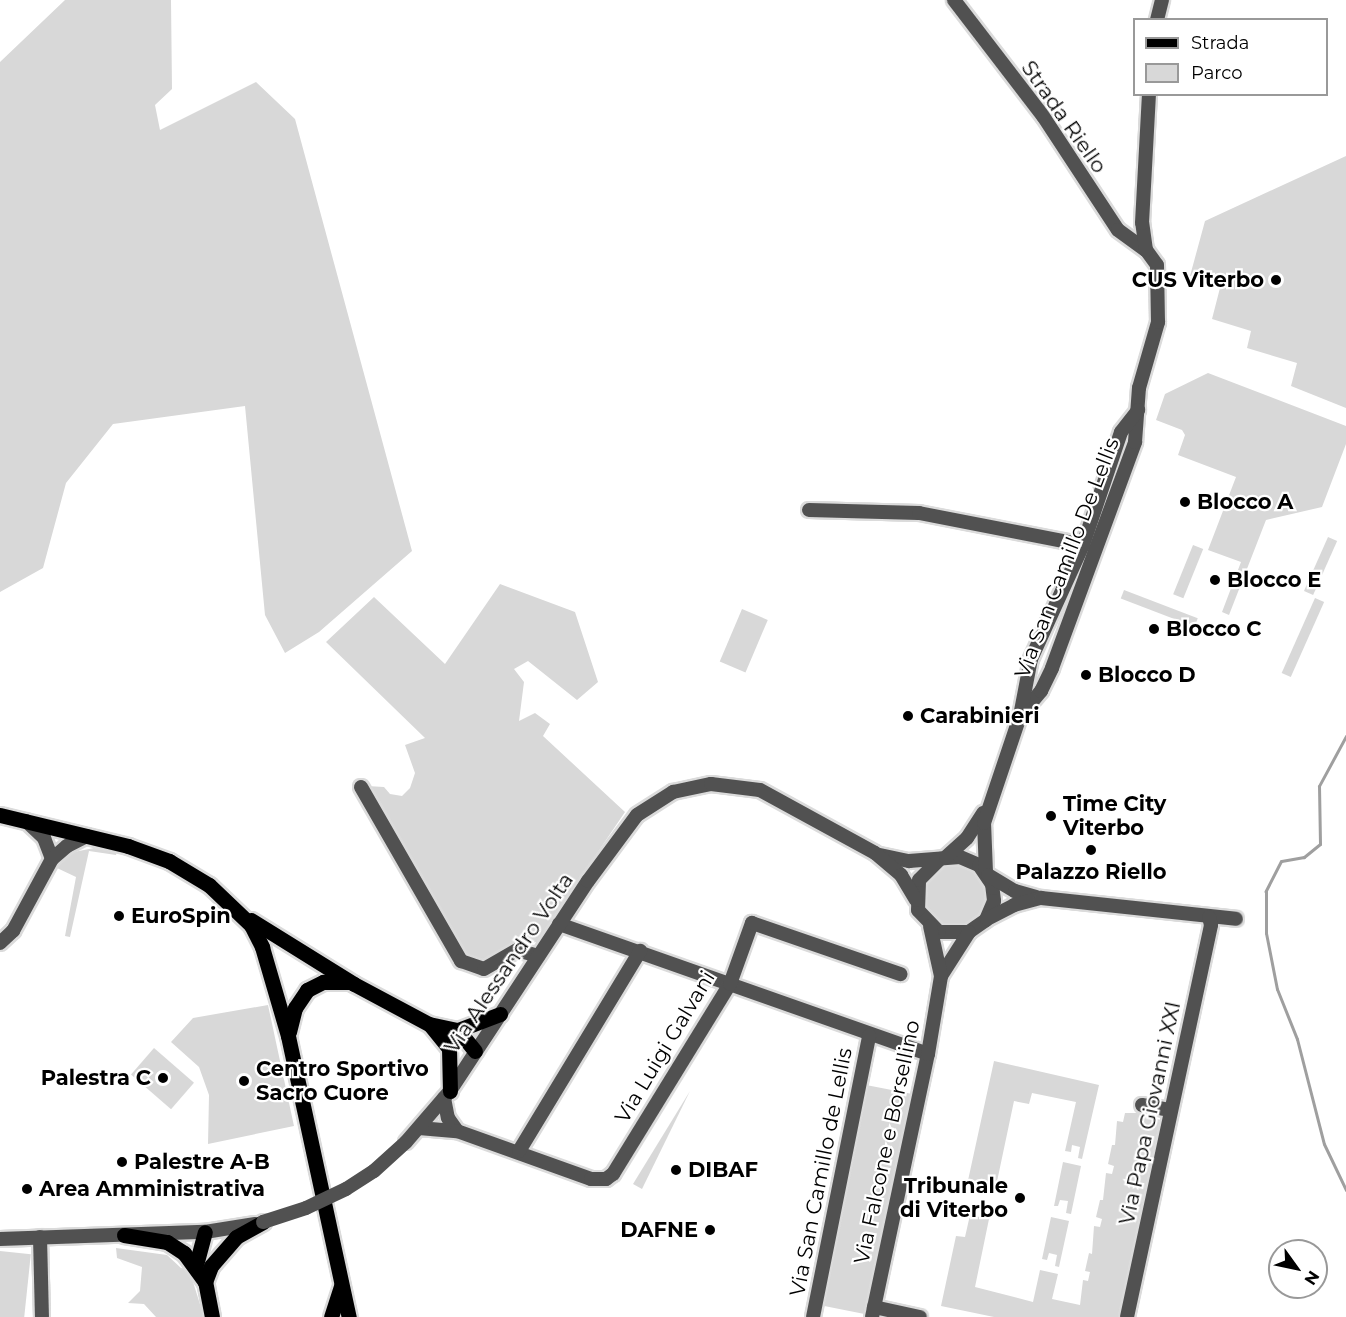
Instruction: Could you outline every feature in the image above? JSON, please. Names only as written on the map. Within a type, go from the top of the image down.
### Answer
[{"type":"main road","points":[[0,814],[148,852],[182,867],[210,885],[243,915],[354,984],[429,1024],[458,1030],[500,1014]]},
{"type":"main road","points":[[243,915],[262,947],[288,1036],[349,1317]]},
{"type":"main road","points":[[288,1036],[295,1008],[307,990],[330,981],[354,984]]},
{"type":"main road","points":[[429,1024],[449,1048],[447,1094]]},
{"type":"main road","points":[[458,1030],[475,1051]]},
{"type":"main road","points":[[449,1048],[475,1051]]},
{"type":"main road","points":[[203,1266],[236,1237],[263,1222]]},
{"type":"main road","points":[[205,1232],[204,1282],[212,1317]]},
{"type":"main road","points":[[124,1235],[167,1242],[203,1266]]},
{"type":"main road","points":[[331,1317],[341,1284]]},
{"type":"street","name":"Strada Riello","points":[[954,0],[1043,116],[1118,230],[1147,251]]},
{"type":"street","points":[[1158,18],[1162,0]]},
{"type":"street","points":[[1147,251],[1142,223],[1149,96]]},
{"type":"street","name":"Via San Camillo De Lellis","points":[[1020,716],[1041,691],[1052,668],[1135,441],[1140,408],[1139,388],[1158,322],[1156,265],[1147,251]]},
{"type":"street","name":"Via San Camillo De Lellis","points":[[987,874],[982,843],[990,801],[1020,716],[1031,660],[1083,544],[1120,432],[1140,408]]},
{"type":"street","points":[[809,510],[919,513],[1083,544]]},
{"type":"street","name":"Via Alessandro Volta","points":[[0,1239],[205,1232],[263,1222],[306,1208],[345,1189],[374,1171],[406,1142],[447,1094],[559,924],[638,815],[653,802],[689,787],[732,784],[760,790],[875,853],[902,876],[916,900]]},
{"type":"street","points":[[361,787],[461,961],[484,969],[517,950],[538,956]]},
{"type":"street","name":"Via San Camillo De Lellis","points":[[943,858],[973,830],[990,801]]},
{"type":"street","points":[[26,821],[44,838],[52,859]]},
{"type":"street","points":[[0,943],[13,931],[52,859],[67,846],[87,836]]},
{"type":"street","name":"Via Alessandro Volta","points":[[875,853],[909,861],[943,858]]},
{"type":"street","points":[[1041,898],[1014,905],[969,932],[949,934],[930,927],[916,900],[919,880],[943,858],[970,860],[987,874],[1015,891],[1041,898],[1236,919]]},
{"type":"street","points":[[986,920],[994,894],[987,874]]},
{"type":"street","name":"Via Papa Giovanni XXI","points":[[1127,1317],[1212,925],[1209,917]]},
{"type":"street","name":"Via Luigi Galvani","points":[[419,1128],[457,1131],[519,1151],[591,1179],[613,1174],[730,984],[752,923],[900,974]]},
{"type":"street","points":[[559,924],[928,1054]]},
{"type":"street","name":"Via Falcone e Borsellino","points":[[873,1312],[928,1054],[941,976],[930,927]]},
{"type":"street","name":"Via Falcone e Borsellino","points":[[941,976],[969,932]]},
{"type":"street","points":[[519,1151],[640,951]]},
{"type":"street","name":"Via San Camillo de Lellis","points":[[814,1317],[869,1035]]},
{"type":"street","points":[[447,1094],[448,1118],[457,1131]]},
{"type":"street","points":[[1142,1105],[1171,1110]]},
{"type":"street","points":[[430,1115],[448,1118]]},
{"type":"street","points":[[40,1237],[42,1317]]},
{"type":"street","points":[[873,1312],[920,1317]]},
{"type":"green space","points":[[65,0],[171,0],[172,89],[155,105],[160,130],[256,82],[295,119],[412,551],[319,632],[285,653],[265,615],[245,406],[113,424],[66,483],[43,568],[0,592],[0,62]]},
{"type":"green space","name":"CUS Viterbo","points":[[1346,156],[1346,408],[1291,386],[1297,363],[1247,348],[1251,331],[1212,319],[1221,284],[1190,276],[1205,221]]},
{"type":"green space","points":[[1208,373],[1346,426],[1346,444],[1322,507],[1266,520],[1229,615],[1222,612],[1241,562],[1208,550],[1236,477],[1178,455],[1185,435],[1182,430],[1156,420],[1165,394]]},
{"type":"green space","points":[[1328,537],[1337,541],[1313,595],[1304,591]]},
{"type":"green space","points":[[1193,545],[1203,549],[1183,598],[1173,594]]},
{"type":"green space","points":[[500,584],[575,612],[598,682],[577,700],[528,661],[514,669],[524,682],[519,721],[535,713],[550,724],[543,736],[625,812],[537,942],[516,945],[487,964],[465,957],[367,786],[384,787],[390,794],[402,796],[410,788],[415,773],[405,745],[425,738],[326,642],[374,597],[445,664]]},
{"type":"green space","points":[[1124,590],[1198,618],[1195,627],[1121,598]]},
{"type":"green space","points":[[1315,598],[1324,602],[1291,677],[1282,673]]},
{"type":"green space","points":[[742,609],[768,620],[746,672],[720,661]]},
{"type":"green space","points":[[99,847],[117,851],[116,855],[89,851],[70,937],[65,936],[76,877],[57,868],[69,853]]},
{"type":"green space","points":[[948,864],[960,864],[976,873],[983,883],[985,895],[983,907],[976,917],[960,926],[948,926],[937,921],[928,912],[923,901],[923,889],[928,878],[937,869]]},
{"type":"green space","name":"Centro Sportivo Sacro Cuore","points":[[268,1005],[294,1126],[208,1144],[209,1095],[199,1067],[171,1042],[193,1018]]},
{"type":"green space","name":"Palestra C","points":[[154,1048],[194,1083],[171,1109],[131,1074]]},
{"type":"green space","points":[[994,1061],[1099,1085],[1082,1159],[1078,1158],[1080,1147],[1072,1145],[1071,1152],[1065,1151],[1076,1102],[1032,1093],[1029,1104],[1014,1101],[995,1191],[967,1185]]},
{"type":"green space","points":[[866,1085],[911,1094],[868,1315],[823,1306]]},
{"type":"green space","points":[[690,1091],[642,1189],[633,1184]]},
{"type":"green space","points":[[1125,1113],[1140,1113],[1160,1120],[1118,1317],[994,1317],[941,1306],[956,1236],[965,1237],[970,1215],[989,1219],[975,1287],[1033,1302],[1040,1270],[1058,1274],[1052,1299],[1080,1305],[1083,1280],[1088,1281],[1090,1272],[1085,1271],[1089,1253],[1092,1254],[1094,1226],[1100,1227],[1102,1219],[1096,1217],[1100,1200],[1103,1200],[1106,1173],[1112,1174],[1114,1166],[1108,1164],[1112,1145],[1115,1145],[1117,1121],[1123,1122]]},
{"type":"green space","points":[[1063,1162],[1081,1166],[1071,1214],[1066,1213],[1068,1201],[1060,1200],[1058,1206],[1054,1206]]},
{"type":"green space","points":[[1051,1217],[1069,1221],[1059,1267],[1055,1266],[1057,1255],[1049,1253],[1047,1260],[1042,1259]]},
{"type":"green space","points":[[116,1248],[167,1255],[181,1268],[189,1269],[204,1317],[156,1317],[144,1304],[128,1303],[140,1291],[142,1267],[117,1258]]},
{"type":"green space","points":[[0,1251],[31,1254],[24,1317],[0,1317]]},
{"type":"waterway","points":[[1346,736],[1319,786],[1320,844],[1304,857],[1281,861],[1266,891],[1266,933],[1277,989],[1297,1039],[1324,1144],[1346,1190]]},
{"type":"place","name":"CUS Viterbo","points":[[1276,280]]},
{"type":"place","name":"Blocco A","points":[[1185,502]]},
{"type":"place","name":"Blocco E","points":[[1215,580]]},
{"type":"place","name":"Blocco C","points":[[1154,629]]},
{"type":"place","name":"Blocco D","points":[[1086,675]]},
{"type":"place","name":"Carabinieri","points":[[908,716]]},
{"type":"place","name":"Time City Viterbo","points":[[1051,816]]},
{"type":"place","name":"Palazzo Riello","points":[[1091,850]]},
{"type":"place","name":"EuroSpin","points":[[119,916]]},
{"type":"place","name":"Palestra C","points":[[163,1078]]},
{"type":"place","name":"Centro Sportivo Sacro Cuore","points":[[244,1081]]},
{"type":"place","name":"Palestre A-B","points":[[122,1162]]},
{"type":"place","name":"DIBAF","points":[[676,1170]]},
{"type":"place","name":"Area Amministrativa","points":[[27,1189]]},
{"type":"place","name":"Tribunale di Viterbo","points":[[1020,1198]]},
{"type":"place","name":"DAFNE","points":[[710,1230]]}]
